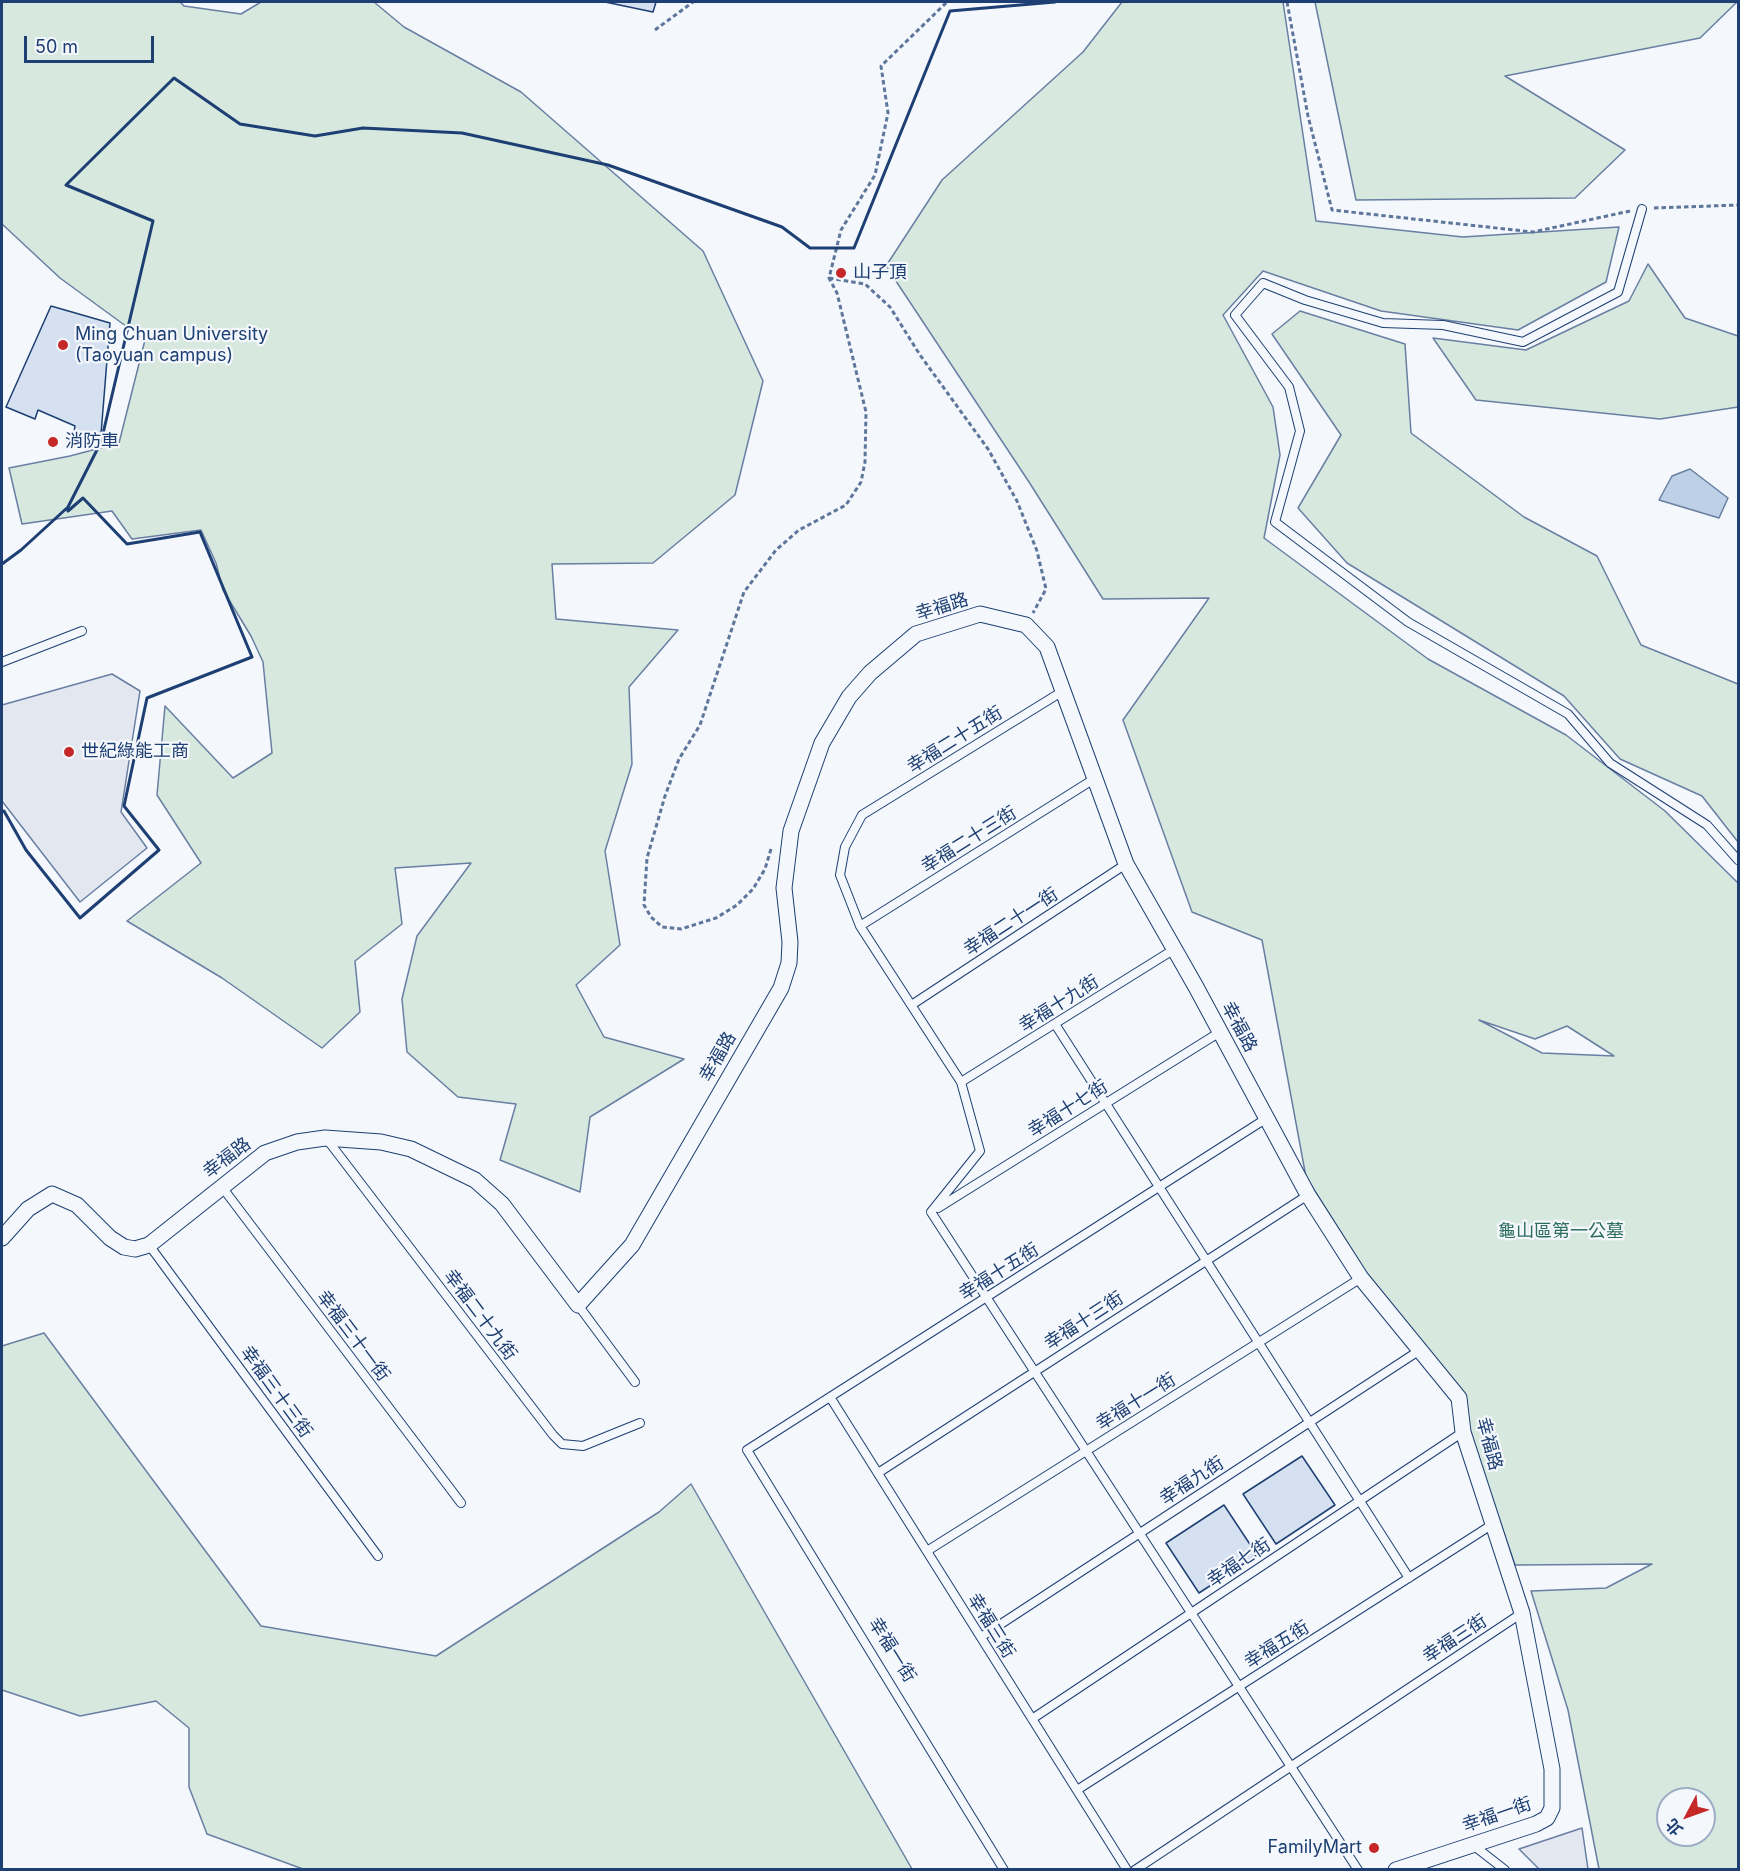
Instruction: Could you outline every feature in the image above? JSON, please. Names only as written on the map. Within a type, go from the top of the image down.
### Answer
[{"type":"street","name":"幸福路","points":[[149,1245],[265,1153],[297,1142],[325,1137],[381,1142],[411,1149],[475,1180],[502,1204],[578,1305],[632,1245],[781,988],[789,963],[790,942],[784,888],[791,831],[822,743],[849,697],[870,673],[916,634],[980,614],[1026,625],[1047,647],[1126,864],[1308,1195],[1361,1278],[1459,1398],[1463,1432],[1522,1613],[1542,1716]]},
{"type":"street","points":[[2,1238],[28,1209],[52,1194],[77,1205],[111,1238],[124,1247],[135,1249],[149,1245]]},
{"type":"street","name":"幸福一街","points":[[1396,1869],[1536,1824],[1547,1818],[1552,1808],[1552,1769],[1542,1716]]},
{"type":"lane","points":[[1642,209],[1618,292],[1523,342],[1443,325],[1383,323],[1305,300],[1263,283],[1235,315],[1289,387],[1300,431],[1275,522],[1408,622],[1568,714],[1610,763],[1707,825],[1738,860]]},
{"type":"lane","points":[[2,662],[82,631]]},
{"type":"lane","name":"幸福二十五街","points":[[860,926],[840,875],[844,847],[862,815],[1063,691]]},
{"type":"lane","name":"幸福二十三街","points":[[860,926],[1094,779]]},
{"type":"lane","name":"幸福二十一街","points":[[913,1004],[1126,864]]},
{"type":"lane","points":[[860,926],[962,1082],[980,1150],[931,1212],[1140,1533],[1190,1614],[1358,1869]]},
{"type":"lane","name":"幸福十九街","points":[[962,1082],[1173,950]]},
{"type":"lane","points":[[1055,1024],[1409,1578]]},
{"type":"lane","name":"幸福十七街","points":[[931,1212],[1220,1032]]},
{"type":"lane","name":"幸福十五街","points":[[747,1450],[1267,1118]]},
{"type":"lane","name":"幸福二十九街","points":[[325,1137],[562,1444],[583,1446],[640,1423]]},
{"type":"lane","name":"幸福三十一街","points":[[221,1186],[462,1503]]},
{"type":"lane","name":"幸福十三街","points":[[878,1473],[1205,1259],[1308,1195]]},
{"type":"lane","name":"幸福三十三街","points":[[149,1245],[378,1556]]},
{"type":"lane","name":"幸福十一街","points":[[927,1551],[1361,1278]]},
{"type":"lane","points":[[578,1305],[635,1382]]},
{"type":"lane","name":"幸福九街","points":[[981,1637],[1420,1350]]},
{"type":"lane","name":"幸福三街","points":[[830,1398],[1127,1869]]},
{"type":"lane","name":"幸福七街","points":[[1032,1719],[1463,1432]]},
{"type":"lane","name":"幸福一街","points":[[747,1450],[1004,1869]]},
{"type":"lane","name":"幸福五街","points":[[1077,1790],[1493,1524]]},
{"type":"lane","name":"幸福三街","points":[[1135,1869],[1522,1613]]},
{"type":"lane","points":[[1472,1844],[1505,1869]]},
{"type":"path","points":[[655,30],[693,2]]},
{"type":"path","points":[[791,831],[771,850],[765,869],[753,889],[737,905],[717,918],[681,929],[662,927],[651,917],[644,905],[647,858],[666,796],[679,759],[700,725],[744,592],[776,550],[798,530],[846,506],[861,482],[867,412],[837,293],[829,278],[841,230],[875,175],[888,113],[881,66],[947,2]]},
{"type":"path","points":[[1287,2],[1308,116],[1332,210],[1533,232],[1642,209],[1738,205]]},
{"type":"path","points":[[829,278],[865,284],[890,307],[920,355],[988,449],[1017,501],[1037,551],[1046,589],[1026,625]]},
{"type":"green space","points":[[2,2],[180,2],[184,6],[241,14],[261,2],[374,2],[404,27],[521,92],[703,251],[763,381],[735,495],[653,563],[552,564],[556,619],[678,630],[629,687],[632,764],[605,851],[620,945],[576,985],[604,1037],[684,1059],[590,1117],[580,1192],[500,1160],[516,1104],[458,1097],[407,1052],[402,999],[417,936],[471,863],[395,868],[402,924],[355,961],[360,1012],[322,1048],[222,978],[127,921],[201,863],[157,795],[165,706],[233,778],[272,753],[263,662],[251,636],[223,590],[216,563],[201,530],[132,539],[112,511],[22,524],[9,468],[70,456],[119,443],[145,340],[60,278],[2,224]]},
{"type":"green space","name":"龜山區第一公墓","points":[[1122,2],[1283,2],[1316,221],[1463,237],[1619,227],[1606,282],[1518,330],[1381,311],[1263,271],[1223,315],[1273,407],[1280,455],[1264,538],[1428,659],[1566,735],[1665,811],[1738,883],[1738,1869],[1599,1869],[1568,1710],[1531,1591],[1606,1588],[1652,1564],[1515,1565],[1469,1431],[1465,1395],[1366,1272],[1306,1177],[1262,940],[1192,912],[1123,720],[1209,598],[1103,599],[1029,482],[886,266],[942,180],[1083,52]],"holes":[[[1479,1020],[1535,1039],[1567,1026],[1614,1056],[1542,1053]]]},
{"type":"green space","points":[[1315,2],[1737,2],[1700,38],[1505,76],[1625,150],[1575,198],[1356,200]]},
{"type":"green space","points":[[1648,264],[1685,318],[1738,336],[1738,407],[1660,419],[1476,400],[1433,338],[1526,350],[1629,301]]},
{"type":"green space","points":[[1300,311],[1405,344],[1411,433],[1524,517],[1597,556],[1641,645],[1738,684],[1738,842],[1702,796],[1620,759],[1564,696],[1347,563],[1298,508],[1341,435],[1272,334]]},
{"type":"green space","points":[[44,1333],[261,1626],[436,1656],[659,1512],[691,1484],[912,1869],[303,1869],[207,1834],[189,1787],[189,1728],[156,1701],[80,1716],[2,1690],[2,1346]]},
{"type":"shaded area","points":[[112,674],[140,691],[121,812],[147,848],[80,902],[2,801],[2,705]]},
{"type":"shaded area","points":[[1582,1828],[1588,1869],[1539,1869],[1519,1849]]},
{"type":"water","points":[[1690,469],[1728,498],[1719,518],[1659,500],[1672,476]]},
{"type":"building","points":[[605,2],[656,2],[653,12]]},
{"type":"building","points":[[51,306],[110,323],[101,434],[74,432],[75,426],[38,410],[35,419],[6,407]]},
{"type":"building","points":[[1302,1456],[1335,1505],[1276,1544],[1243,1494]]},
{"type":"building","points":[[1224,1505],[1257,1555],[1199,1593],[1166,1543]]},
{"type":"wall","points":[[2,564],[21,550],[68,507],[101,442],[153,221],[66,185],[174,78],[240,124],[315,136],[363,128],[462,133],[608,165],[782,227],[810,248],[854,248],[950,11],[1055,2]]},
{"type":"wall","points":[[2,812],[4,811],[26,850],[80,918],[159,850],[124,806],[147,698],[252,657],[200,532],[127,544],[83,498],[68,511]]},
{"type":"place","name":"山子頂","points":[[841,273]]},
{"type":"place","name":"Ming Chuan University (Taoyuan campus)","points":[[63,345]]},
{"type":"place","name":"消防車","points":[[53,442]]},
{"type":"place","name":"世紀綠能工商","points":[[69,752]]},
{"type":"place","name":"FamilyMart","points":[[1374,1848]]}]
